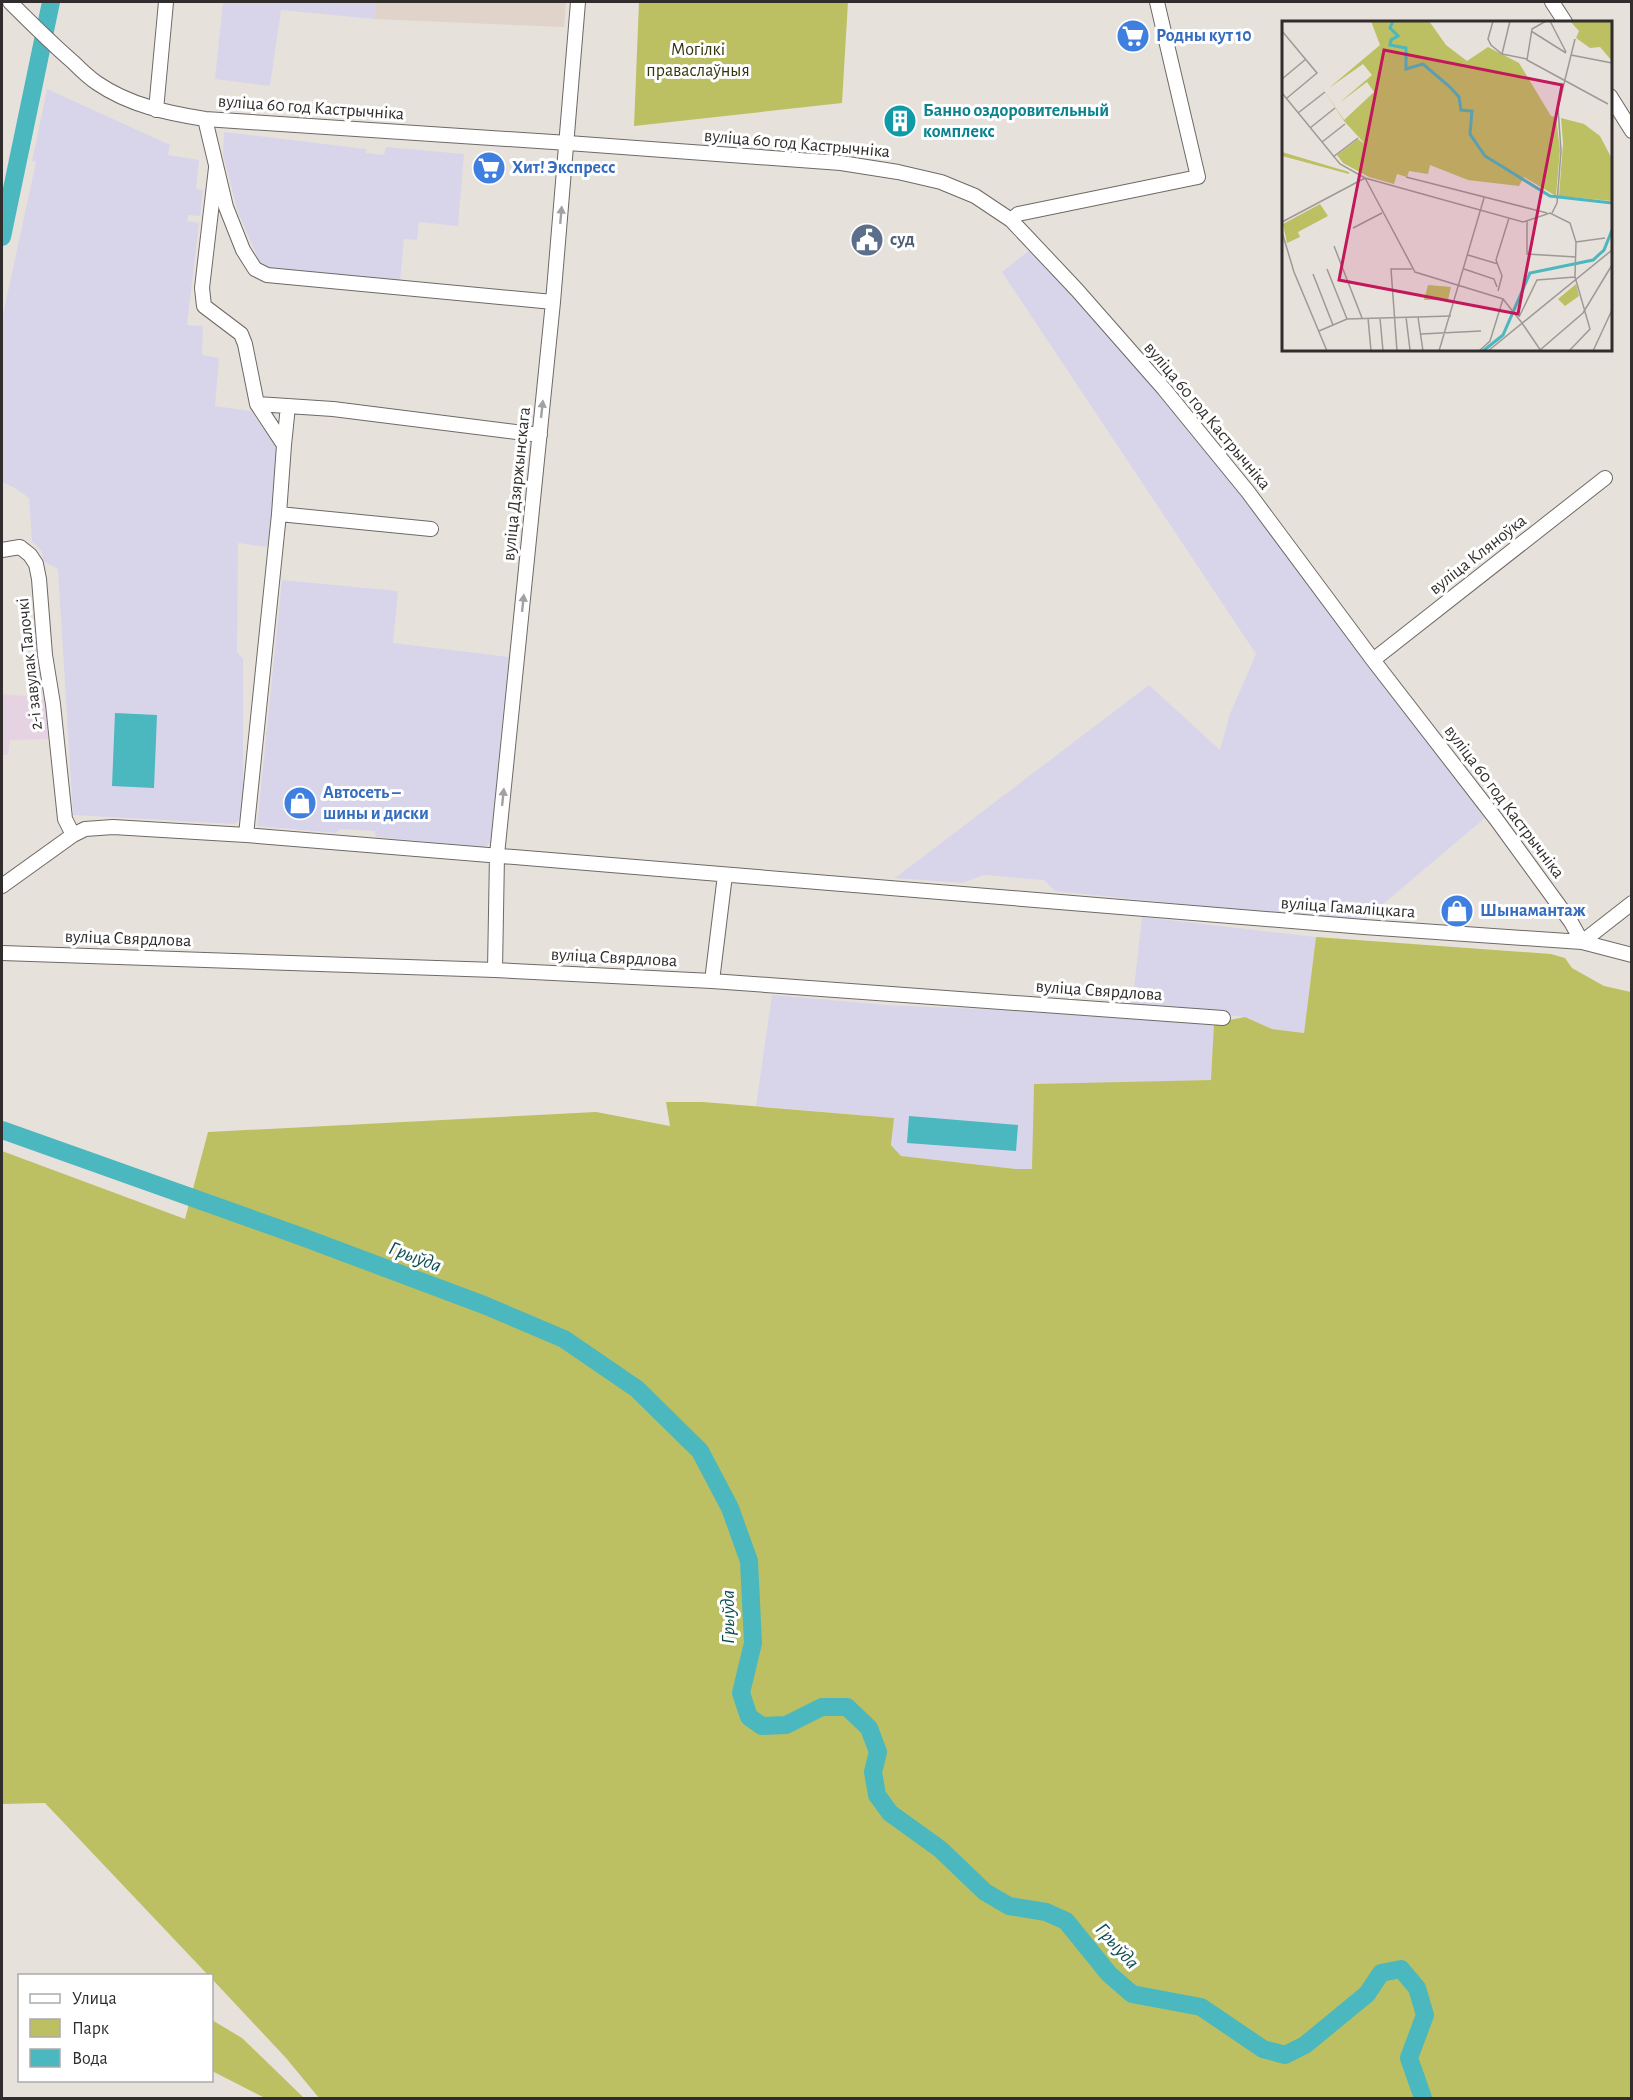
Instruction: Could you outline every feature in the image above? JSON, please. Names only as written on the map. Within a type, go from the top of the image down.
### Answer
[{"type":"street","name":"вуліца 60 год Кастрычніка","points":[[10,2],[96,83],[127,100],[156,110],[205,119],[568,142],[841,163],[941,182],[975,196],[1011,220],[1077,290],[1177,405],[1248,492],[1373,660],[1496,819],[1571,922],[1582,942]]},
{"type":"street","points":[[156,110],[166,2]]},
{"type":"street","name":"вуліца Дзяржынскага","points":[[495,970],[497,855],[553,302],[578,2]]},
{"type":"street","points":[[1011,220],[1018,214],[1198,177],[1157,2]]},
{"type":"street","points":[[1552,2],[1564,21]]},
{"type":"street","points":[[1612,98],[1632,131]]},
{"type":"street","points":[[205,119],[226,207],[243,250],[255,269],[267,275],[553,302]]},
{"type":"street","points":[[216,168],[202,288],[204,306],[241,334],[245,344],[256,404],[284,445]]},
{"type":"street","points":[[256,404],[333,409],[540,435]]},
{"type":"street","points":[[246,835],[288,406]]},
{"type":"street","name":"вуліца Кляноўка","points":[[1373,660],[1605,478]]},
{"type":"street","points":[[279,514],[430,529]]},
{"type":"street","name":"2-і завулак Талочкі","points":[[2,550],[20,547],[36,564],[65,819],[73,835]]},
{"type":"street","points":[[2,886],[73,835],[86,829],[112,827],[246,835],[725,875],[712,981]]},
{"type":"street","name":"вуліца Гамаліцкага","points":[[725,875],[1376,928],[1582,942],[1632,955]]},
{"type":"street","points":[[1582,942],[1632,903]]},
{"type":"street","name":"вуліца Свярдлова","points":[[2,953],[495,970],[712,981],[1223,1018]]},
{"type":"shaded area","points":[[223,2],[376,2],[374,19],[281,10],[270,86],[215,79]]},
{"type":"shaded area","points":[[376,2],[566,2],[564,27],[374,19]]},
{"type":"shaded area","points":[[47,89],[170,145],[168,155],[199,160],[196,189],[203,190],[200,216],[188,215],[187,221],[199,223],[187,325],[203,326],[202,355],[219,358],[215,406],[251,411],[275,446],[278,457],[268,547],[238,543],[237,652],[243,659],[243,817],[234,824],[73,815],[58,569],[43,561],[42,552],[32,541],[29,498],[2,482],[2,319],[36,162],[32,161]]},
{"type":"shaded area","points":[[224,132],[366,149],[366,153],[384,155],[386,147],[464,154],[458,226],[419,222],[417,240],[404,239],[400,281],[262,268],[238,212],[223,155]]},
{"type":"shaded area","points":[[1031,249],[1163,397],[1229,477],[1485,818],[1364,920],[1197,908],[1191,905],[1055,891],[1044,880],[984,875],[962,883],[895,878],[1149,685],[1220,750],[1230,714],[1256,654],[1002,272]]},
{"type":"shaded area","points":[[282,580],[398,591],[393,643],[509,657],[493,841],[484,847],[376,837],[375,831],[340,829],[336,833],[257,826]]},
{"type":"shaded area","points":[[2,694],[45,698],[48,739],[10,740],[8,755],[2,755]]},
{"type":"shaded area","points":[[1142,917],[1316,937],[1304,1033],[1272,1029],[1245,1017],[1132,1005]]},
{"type":"shaded area","points":[[772,995],[887,1005],[1214,1023],[1212,1080],[1034,1085],[1033,1169],[901,1156],[891,1145],[894,1118],[756,1106]]},
{"type":"green space","name":"Могілкі праваслаўныя","points":[[639,2],[848,2],[842,103],[634,126]]},
{"type":"green space","points":[[1316,937],[1551,954],[1565,958],[1572,968],[1604,986],[1631,992],[1631,2098],[319,2098],[286,2058],[213,1980],[213,1974],[207,1974],[45,1803],[2,1804],[2,1151],[185,1219],[208,1132],[596,1112],[670,1126],[666,1102],[703,1102],[894,1118],[891,1145],[901,1156],[1032,1169],[1034,1084],[1211,1080],[1214,1023],[1245,1017],[1272,1029],[1304,1033]]},
{"type":"green space","points":[[213,2021],[242,2038],[304,2098],[265,2098],[213,2072]]},
{"type":"water","points":[[115,713],[157,715],[154,788],[112,786]]},
{"type":"water","points":[[909,1116],[1018,1125],[1016,1151],[907,1143]]},
{"type":"waterway","points":[[2,237],[51,2]]},
{"type":"waterway","name":"Грыўда","points":[[2,1130],[297,1235],[484,1305],[564,1339],[637,1389],[700,1451],[730,1508],[749,1561],[753,1643],[741,1693],[749,1717],[762,1726],[786,1725],[822,1707],[847,1707],[869,1728],[878,1752],[873,1772],[877,1795],[890,1813],[940,1849],[985,1892],[1009,1906],[1046,1912],[1066,1921],[1109,1974],[1132,1994],[1201,2007],[1263,2049],[1285,2055],[1305,2045],[1367,1994],[1381,1973],[1401,1969],[1417,1988],[1425,2015],[1409,2058],[1423,2098]]},
{"type":"place","name":"Родны кут 10","points":[[1133,36]]},
{"type":"place","name":"Банно оздоровительный комплекс","points":[[900,121]]},
{"type":"place","name":"Хит! Экспресс","points":[[489,168]]},
{"type":"place","name":"суд","points":[[867,240]]},
{"type":"place","name":"Автосеть – шины и диски","points":[[300,803]]},
{"type":"place","name":"Шынамантаж","points":[[1457,911]]}]
